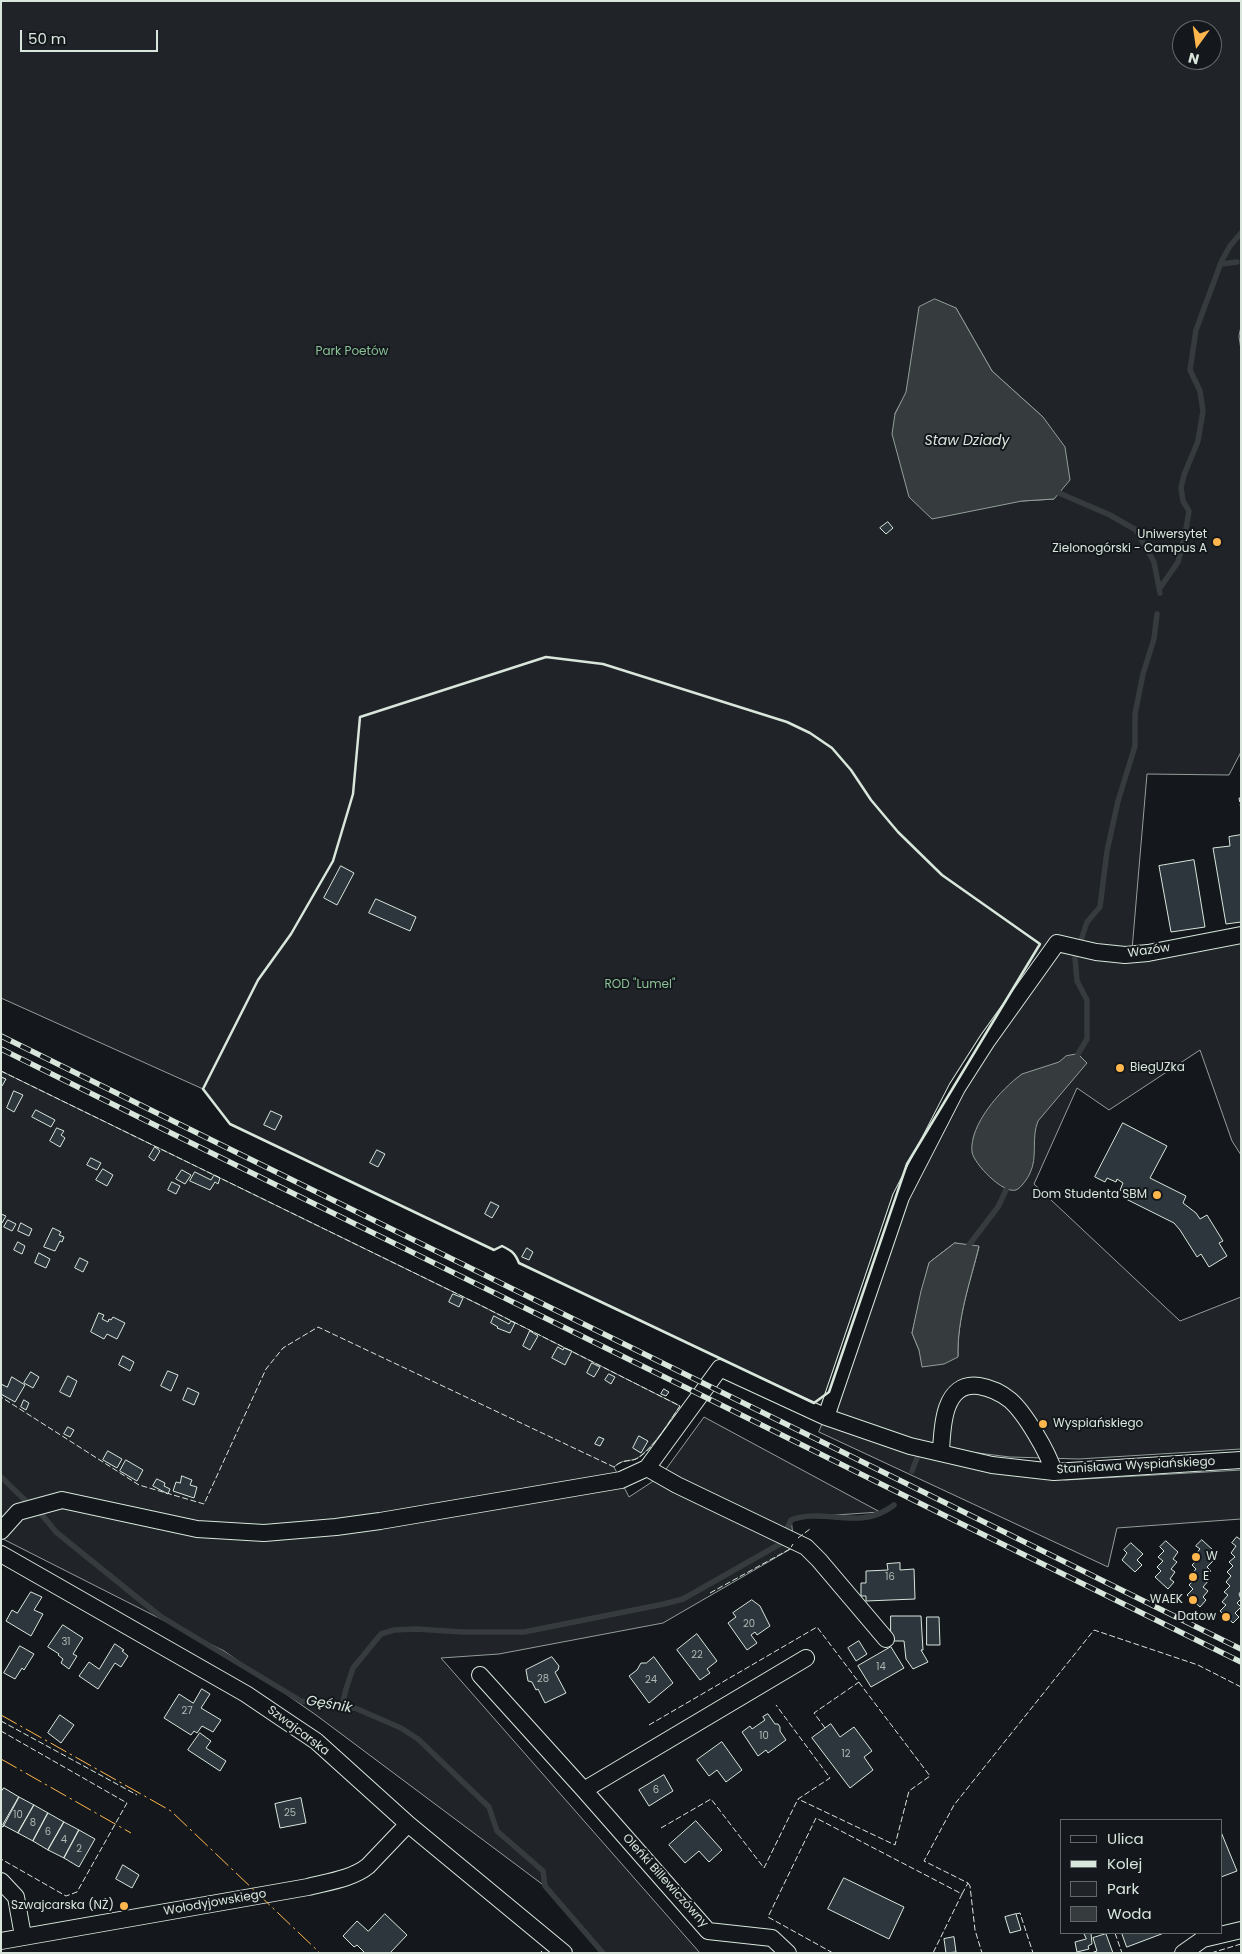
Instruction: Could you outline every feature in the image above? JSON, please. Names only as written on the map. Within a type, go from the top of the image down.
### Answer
[{"type":"street","name":"Wazów","points":[[826,1417],[883,1244],[901,1197],[957,1088],[987,1042],[1061,943],[1089,950],[1126,955],[1148,953],[1241,935]]},
{"type":"street","name":"Stanisława Wyspiańskiego","points":[[647,1468],[720,1368],[826,1417],[910,1446],[992,1465],[1054,1472],[1241,1460]]},
{"type":"street","points":[[942,1453],[945,1412],[952,1398],[961,1388],[969,1385],[980,1386],[996,1390],[1010,1401],[1023,1416],[1051,1462],[1054,1472]]},
{"type":"street","points":[[1,1531],[18,1512],[62,1500],[197,1529],[264,1533],[336,1527],[621,1480],[647,1468],[677,1485],[785,1536],[806,1548],[819,1560],[886,1639]]},
{"type":"street","name":"Szwajcarska","points":[[1,1554],[265,1706],[316,1742],[408,1824],[564,1953]]},
{"type":"street","points":[[584,1790],[806,1658]]},
{"type":"street","name":"Oleńki Billewiczówny","points":[[480,1675],[708,1931],[772,1938],[788,1953]]},
{"type":"street","name":"Wołodyjowskiego","points":[[1,1940],[301,1888],[342,1878],[363,1870],[368,1866],[408,1824]]},
{"type":"street","points":[[1,1881],[16,1896],[23,1936]]},
{"type":"street","points":[[1184,1953],[1203,1939],[1241,1930]]},
{"type":"green space","name":"Park Poetów","points":[[1,1],[1241,1],[1241,326],[1239,336],[1241,350],[1241,752],[1229,775],[1147,774],[1132,950],[1241,937],[1241,1155],[1232,1141],[1200,1050],[1109,1110],[1077,1088],[1034,1184],[1180,1321],[1241,1297],[1241,1449],[1079,1459],[1010,1457],[970,1452],[908,1439],[836,1414],[519,1263],[513,1253],[502,1246],[494,1250],[230,1124],[203,1089],[1,998]],"holes":[[[956,308],[992,371],[1043,417],[1054,499],[1022,501],[895,414]],[[955,1243],[979,1247],[962,1314],[958,1356],[919,1350],[912,1333],[929,1263]]]},
{"type":"green space","points":[[1,1071],[478,1304],[680,1406],[645,1452],[636,1459],[621,1462],[614,1467],[629,1497],[661,1476],[704,1417],[880,1512],[791,1518],[794,1547],[663,1623],[499,1654],[441,1658],[700,1953],[601,1953],[542,1884],[316,1715],[224,1651],[1,1538]]},
{"type":"green space","points":[[824,1420],[1022,1473],[1066,1480],[1241,1470],[1241,1519],[1117,1528],[1108,1567],[819,1432]]},
{"type":"water","name":"Staw Dziady","points":[[935,299],[956,308],[992,371],[1043,417],[1065,447],[1070,480],[1054,499],[1022,501],[932,519],[909,497],[892,434],[895,414],[906,392],[919,307]]},
{"type":"water","points":[[1078,1054],[1087,1063],[1038,1121],[1035,1134],[1034,1161],[1029,1175],[1016,1190],[1010,1190],[997,1183],[978,1164],[972,1152],[972,1142],[981,1119],[996,1098],[1022,1074],[1059,1062],[1066,1056]]},
{"type":"water","points":[[955,1243],[979,1246],[962,1314],[958,1357],[944,1364],[922,1367],[919,1350],[912,1333],[921,1291],[929,1263]]},
{"type":"building","points":[[888,522],[893,528],[886,534],[880,528]]},
{"type":"building","points":[[1241,835],[1241,922],[1226,924],[1213,848],[1230,846],[1229,837]]},
{"type":"building","points":[[1194,860],[1205,927],[1171,932],[1159,866]]},
{"type":"building","points":[[341,866],[354,873],[337,905],[324,898]]},
{"type":"building","points":[[376,899],[416,917],[410,931],[369,913]]},
{"type":"building","points":[[1,1077],[6,1079],[2,1086],[1,1085]]},
{"type":"building","points":[[14,1091],[23,1095],[14,1112],[7,1108]]},
{"type":"building","points":[[36,1110],[55,1120],[51,1127],[32,1117]]},
{"type":"building","points":[[271,1111],[282,1116],[275,1130],[264,1125]]},
{"type":"building","name":"Dom Studenta SBM","points":[[1123,1123],[1167,1146],[1150,1178],[1186,1196],[1183,1203],[1196,1213],[1200,1219],[1207,1215],[1223,1241],[1219,1243],[1227,1256],[1209,1267],[1201,1254],[1197,1257],[1174,1223],[1126,1199],[1129,1195],[1120,1190],[1123,1183],[1117,1179],[1116,1182],[1107,1178],[1105,1182],[1095,1177]]},
{"type":"building","points":[[57,1128],[64,1131],[61,1135],[65,1138],[60,1147],[50,1141]]},
{"type":"building","points":[[155,1147],[160,1151],[154,1161],[149,1157]]},
{"type":"building","points":[[377,1150],[385,1154],[378,1167],[370,1163]]},
{"type":"building","points":[[91,1158],[101,1163],[97,1170],[87,1165]]},
{"type":"building","points":[[103,1169],[113,1175],[107,1186],[96,1180]]},
{"type":"building","points":[[182,1170],[191,1175],[185,1184],[176,1179]]},
{"type":"building","points":[[195,1172],[211,1180],[214,1175],[220,1178],[218,1184],[215,1182],[210,1190],[190,1181]]},
{"type":"building","points":[[172,1182],[180,1186],[176,1194],[168,1190]]},
{"type":"building","points":[[491,1202],[499,1206],[492,1218],[485,1214]]},
{"type":"building","points":[[1,1214],[6,1216],[2,1223],[1,1222]]},
{"type":"building","points":[[8,1220],[16,1224],[12,1231],[4,1227]]},
{"type":"building","points":[[21,1223],[32,1229],[29,1236],[18,1231]]},
{"type":"building","points":[[53,1228],[61,1232],[59,1235],[64,1237],[55,1251],[44,1247]]},
{"type":"building","points":[[18,1242],[25,1246],[22,1254],[14,1250]]},
{"type":"building","points":[[527,1248],[533,1252],[529,1260],[522,1257]]},
{"type":"building","points":[[39,1253],[50,1259],[46,1268],[35,1263]]},
{"type":"building","points":[[80,1258],[88,1262],[83,1272],[75,1268]]},
{"type":"building","points":[[453,1294],[463,1298],[459,1307],[449,1302]]},
{"type":"building","points":[[99,1313],[104,1315],[102,1319],[108,1322],[113,1317],[125,1323],[117,1339],[107,1334],[104,1339],[91,1332]]},
{"type":"building","points":[[494,1316],[509,1324],[511,1321],[515,1323],[510,1333],[497,1328],[491,1323]]},
{"type":"building","points":[[530,1331],[538,1336],[530,1350],[523,1346]]},
{"type":"building","points":[[558,1347],[563,1350],[564,1348],[572,1351],[565,1365],[552,1358]]},
{"type":"building","points":[[123,1356],[134,1362],[130,1371],[119,1365]]},
{"type":"building","points":[[592,1363],[600,1367],[594,1377],[587,1373]]},
{"type":"building","points":[[168,1371],[178,1375],[171,1391],[161,1386]]},
{"type":"building","points":[[31,1372],[39,1377],[33,1388],[24,1383]]},
{"type":"building","points":[[609,1374],[615,1377],[611,1384],[605,1380]]},
{"type":"building","points":[[68,1376],[77,1381],[70,1397],[60,1392]]},
{"type":"building","points":[[12,1377],[25,1385],[15,1402],[1,1394],[1,1384],[7,1387]]},
{"type":"building","points":[[188,1388],[199,1393],[194,1405],[183,1400]]},
{"type":"building","points":[[664,1389],[669,1392],[666,1396],[661,1394]]},
{"type":"building","points":[[24,1400],[29,1403],[26,1410],[21,1407]]},
{"type":"building","points":[[68,1427],[74,1430],[70,1437],[64,1434]]},
{"type":"building","points":[[639,1436],[648,1441],[641,1453],[633,1448]]},
{"type":"building","points":[[599,1437],[604,1439],[600,1446],[595,1444]]},
{"type":"building","points":[[108,1451],[122,1459],[117,1468],[103,1460]]},
{"type":"building","points":[[126,1460],[143,1470],[137,1481],[120,1471]]},
{"type":"building","points":[[182,1476],[192,1480],[190,1485],[197,1487],[194,1498],[173,1491],[176,1482],[180,1483]]},
{"type":"building","points":[[157,1479],[165,1483],[164,1486],[170,1489],[168,1494],[153,1486]]},
{"type":"building","points":[[1237,1537],[1241,1540],[1241,1591],[1239,1594],[1241,1599],[1237,1603],[1241,1607],[1235,1613],[1239,1617],[1233,1623],[1220,1611],[1226,1605],[1222,1602],[1228,1595],[1224,1592],[1230,1586],[1226,1582],[1231,1576],[1227,1572],[1233,1566],[1229,1562],[1235,1557],[1231,1553],[1236,1546],[1232,1543]]},
{"type":"building","points":[[1202,1540],[1214,1551],[1209,1558],[1213,1561],[1207,1567],[1211,1571],[1205,1577],[1209,1580],[1203,1587],[1208,1591],[1203,1597],[1206,1600],[1200,1607],[1187,1595],[1193,1589],[1189,1585],[1195,1579],[1191,1575],[1196,1569],[1192,1565],[1198,1559],[1194,1556],[1200,1549],[1196,1546]]},
{"type":"building","points":[[1166,1541],[1178,1552],[1173,1559],[1177,1562],[1171,1569],[1175,1572],[1170,1579],[1174,1582],[1168,1589],[1155,1577],[1161,1571],[1157,1567],[1163,1561],[1158,1557],[1164,1551],[1160,1547]]},
{"type":"building","points":[[1131,1543],[1143,1554],[1137,1560],[1142,1565],[1135,1572],[1122,1560],[1127,1553],[1124,1550]]},
{"type":"building","points":[[900,1563],[900,1570],[914,1569],[915,1599],[866,1601],[866,1596],[861,1596],[861,1583],[866,1583],[866,1571],[888,1570],[887,1564]]},
{"type":"building","points":[[31,1592],[42,1597],[34,1610],[43,1614],[31,1636],[6,1621],[12,1610],[17,1613]]},
{"type":"building","points":[[752,1600],[760,1606],[770,1626],[757,1635],[755,1632],[751,1635],[757,1643],[747,1650],[728,1623],[736,1617],[733,1613]]},
{"type":"building","points":[[891,1616],[921,1616],[923,1650],[921,1650],[928,1662],[913,1669],[906,1659],[904,1641],[891,1641]]},
{"type":"building","points":[[927,1617],[939,1617],[940,1645],[927,1645]]},
{"type":"building","points":[[63,1625],[83,1638],[73,1654],[77,1656],[69,1669],[61,1663],[63,1659],[59,1654],[48,1647]]},
{"type":"building","points":[[697,1634],[717,1661],[707,1669],[710,1673],[700,1680],[677,1650]]},
{"type":"building","points":[[859,1641],[867,1654],[856,1661],[848,1648]]},
{"type":"building","points":[[115,1644],[124,1650],[122,1651],[128,1656],[121,1667],[115,1663],[98,1689],[79,1676],[89,1662],[99,1669]]},
{"type":"building","points":[[20,1646],[34,1654],[24,1670],[22,1668],[15,1679],[4,1673]]},
{"type":"building","points":[[891,1647],[904,1668],[871,1687],[858,1666]]},
{"type":"building","points":[[552,1657],[559,1666],[555,1672],[566,1693],[545,1703],[538,1689],[536,1690],[532,1682],[528,1681],[526,1670]]},
{"type":"building","points":[[654,1657],[673,1683],[649,1703],[629,1676],[637,1670],[641,1663],[646,1663]]},
{"type":"building","points":[[202,1689],[210,1694],[201,1708],[221,1720],[213,1732],[202,1726],[197,1733],[194,1731],[191,1735],[164,1718],[179,1694],[193,1703]]},
{"type":"building","points":[[768,1714],[775,1724],[778,1724],[786,1740],[768,1753],[766,1750],[758,1756],[742,1732],[750,1726],[752,1729],[765,1720],[763,1717]]},
{"type":"building","points":[[60,1715],[74,1725],[61,1743],[48,1733]]},
{"type":"building","points":[[831,1724],[840,1737],[854,1727],[872,1751],[864,1757],[873,1770],[850,1788],[812,1738]]},
{"type":"building","points":[[200,1733],[211,1741],[206,1748],[226,1761],[220,1771],[188,1750]]},
{"type":"building","points":[[722,1742],[742,1770],[726,1782],[717,1770],[709,1776],[697,1760]]},
{"type":"building","points":[[664,1775],[673,1791],[649,1806],[639,1790]]},
{"type":"building","points":[[4,1788],[19,1797],[3,1827],[1,1826],[1,1792]]},
{"type":"building","points":[[19,1797],[34,1805],[18,1833],[3,1825]]},
{"type":"building","points":[[301,1798],[306,1823],[280,1828],[275,1804]]},
{"type":"building","points":[[34,1805],[48,1813],[33,1841],[18,1833]]},
{"type":"building","points":[[48,1813],[64,1822],[48,1850],[33,1841]]},
{"type":"building","points":[[696,1821],[722,1850],[709,1862],[699,1851],[685,1863],[669,1845]]},
{"type":"building","points":[[64,1822],[79,1830],[64,1858],[48,1850]]},
{"type":"building","points":[[79,1830],[95,1839],[79,1867],[64,1858]]},
{"type":"building","points":[[1222,1834],[1237,1871],[1222,1877]]},
{"type":"building","points":[[123,1865],[139,1875],[132,1888],[116,1879]]},
{"type":"building","points":[[844,1878],[904,1907],[889,1939],[828,1909]]},
{"type":"building","points":[[385,1914],[407,1935],[390,1953],[365,1953],[357,1945],[354,1947],[343,1936],[357,1921],[368,1931]]},
{"type":"building","points":[[1016,1914],[1021,1930],[1010,1933],[1005,1917]]},
{"type":"building","points":[[1084,1934],[1091,1934],[1092,1944],[1088,1946],[1089,1949],[1077,1952],[1075,1942],[1086,1939]]},
{"type":"building","points":[[1106,1934],[1113,1953],[1091,1953],[1097,1951],[1093,1938]]},
{"type":"building","points":[[1122,1934],[1161,1934],[1127,1947]]},
{"type":"building","points":[[954,1937],[956,1952],[946,1953],[944,1939]]},
{"type":"waterway","points":[[1160,588],[1178,562],[1185,535],[1189,511],[1183,501],[1181,488],[1184,475],[1198,441],[1203,411],[1200,391],[1190,370],[1196,330],[1222,260],[1230,246],[1241,233]]},
{"type":"waterway","points":[[1221,264],[1237,262]]},
{"type":"waterway","points":[[1059,493],[1110,515],[1136,530],[1154,562],[1160,593]]},
{"type":"waterway","points":[[1078,1054],[1087,1039],[1087,1000],[1077,981],[1075,958],[1087,922],[1100,907],[1107,851],[1118,801],[1135,746],[1135,714],[1143,674],[1154,639],[1157,614]]},
{"type":"waterway","points":[[969,1245],[998,1207],[1006,1190]]},
{"type":"waterway","points":[[912,1471],[917,1458]]},
{"type":"waterway","name":"Gęśnik","points":[[1,1477],[30,1505]]},
{"type":"waterway","points":[[342,1706],[353,1668],[381,1634],[394,1630],[416,1629],[463,1632],[524,1632],[664,1604],[683,1599],[780,1544],[791,1520],[817,1516],[868,1517],[881,1513],[894,1505]]},
{"type":"waterway","name":"Gęśnik","points":[[37,1510],[56,1532],[160,1616],[301,1701],[355,1708],[401,1728],[418,1739],[489,1807],[497,1831],[543,1871],[545,1886],[603,1953]]},
{"type":"railway","points":[[1,1036],[1241,1649]]},
{"type":"railway","points":[[1,1049],[1241,1662]]},
{"type":"fence","points":[[1241,798],[1239,798],[1241,809]]},
{"type":"fence","points":[[1,1071],[478,1304],[680,1406],[661,1434],[644,1453],[638,1458],[621,1462],[614,1467],[318,1327],[283,1348],[266,1369],[204,1504],[139,1485],[1,1397]]},
{"type":"fence","points":[[798,1538],[810,1529]]},
{"type":"fence","points":[[710,1593],[790,1549],[793,1544]]},
{"type":"fence","points":[[649,1725],[817,1627],[930,1776],[909,1791],[895,1845],[798,1799]]},
{"type":"fence","points":[[962,1894],[968,1883],[924,1861],[954,1805],[1094,1630],[1198,1665],[1241,1687]]},
{"type":"fence","points":[[825,1728],[814,1713],[859,1682]]},
{"type":"fence","points":[[661,1828],[711,1799],[764,1868],[798,1799],[830,1778],[776,1705]]},
{"type":"fence","points":[[1,1721],[137,1795]]},
{"type":"fence","points":[[1,1731],[127,1803],[77,1892],[66,1896],[1,1859]]},
{"type":"fence","points":[[833,1953],[768,1917],[816,1818],[962,1894],[933,1953]]},
{"type":"fence","points":[[968,1883],[970,1886],[975,1930],[982,1953]]},
{"type":"fence","points":[[1016,1914],[1020,1913],[1033,1953]]},
{"type":"fence","points":[[1115,1934],[1122,1953]]},
{"type":"fence","points":[[1211,1953],[1241,1944]]},
{"type":"wall","points":[[546,657],[603,664],[787,722],[810,733],[832,748],[898,832],[942,875],[1040,944],[907,1164],[829,1392],[814,1403],[519,1263],[513,1253],[502,1246],[494,1250],[230,1124],[203,1089],[258,980],[291,934],[333,861],[353,794],[360,717],[546,657]]},
{"type":"power","points":[[1,1715],[171,1811],[320,1953]]},
{"type":"power","points":[[1,1759],[131,1833]]},
{"type":"place","name":"Uniwersytet Zielonogórski - Campus A","points":[[1217,542]]},
{"type":"place","name":"BiegUZka","points":[[1120,1068]]},
{"type":"place","name":"Dom Studenta SBM","points":[[1157,1195]]},
{"type":"place","name":"Wyspiańskiego","points":[[1043,1424]]},
{"type":"place","name":"W","points":[[1196,1557]]},
{"type":"place","name":"E","points":[[1193,1577]]},
{"type":"place","name":"WAEK","points":[[1193,1600]]},
{"type":"place","name":"Datow","points":[[1226,1617]]},
{"type":"place","name":"Szwajcarska (NŻ)","points":[[124,1906]]},
{"type":"park label","name":"ROD \"Lumel\"","points":[[640,985]]}]
